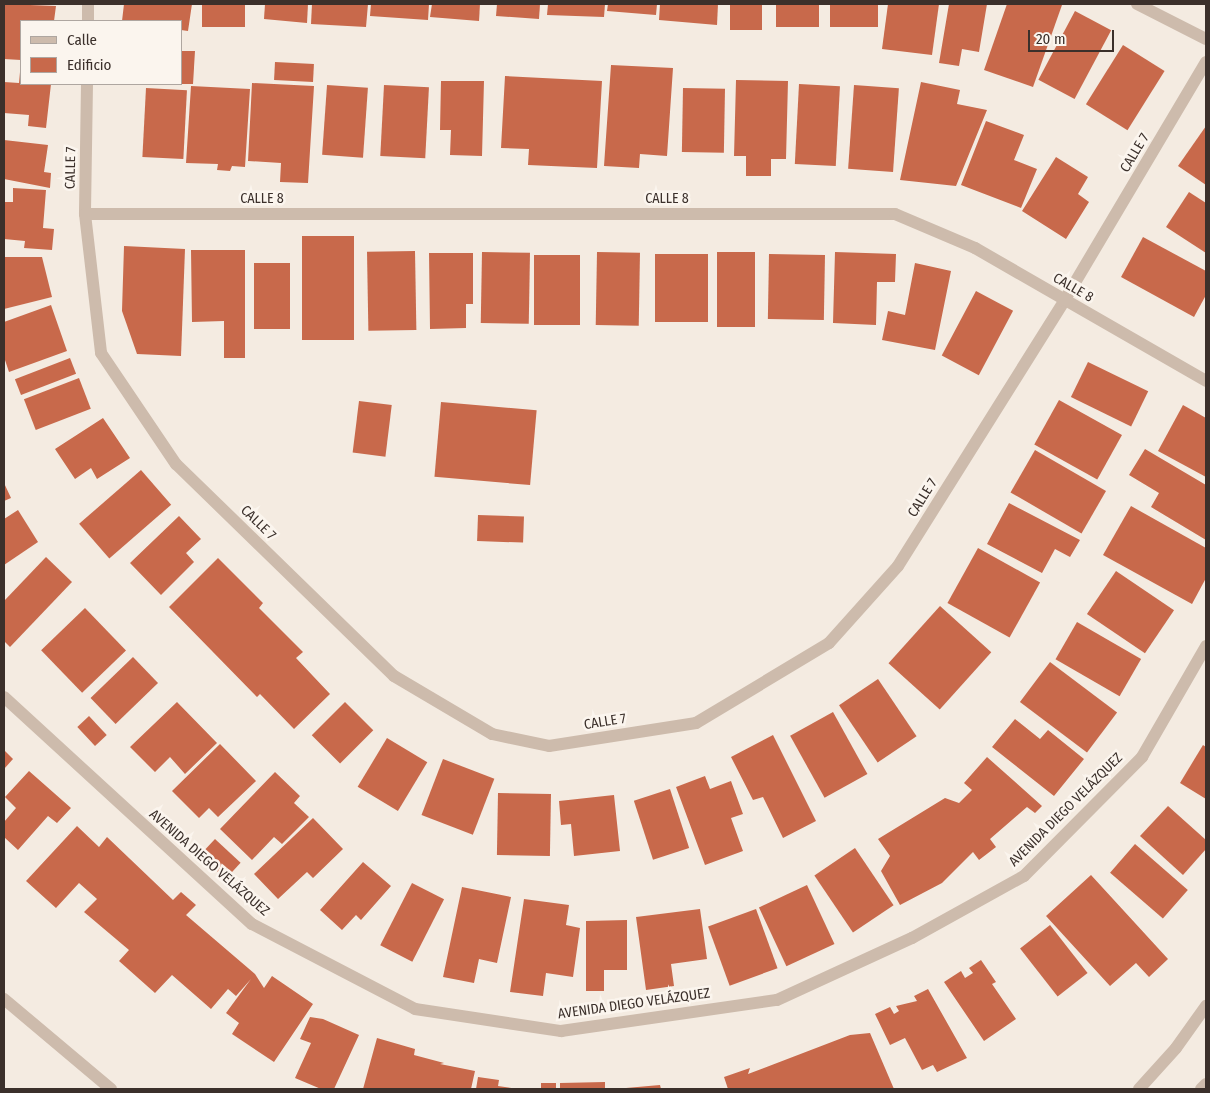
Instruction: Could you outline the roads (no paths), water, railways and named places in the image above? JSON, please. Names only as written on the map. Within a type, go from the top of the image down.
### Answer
[{"type":"street","points":[[88,4],[88,20]]},
{"type":"street","points":[[1138,4],[1206,39]]},
{"type":"street","name":"CALLE 7","points":[[87,85],[85,214],[101,353],[176,464],[394,676],[492,734],[549,746],[696,722],[829,643],[898,566],[1064,301],[1206,62]]},
{"type":"street","name":"CALLE 8","points":[[85,214],[895,214],[975,248],[1064,301],[1206,381]]},
{"type":"street","name":"AVENIDA DIEGO VELÁZQUEZ","points":[[4,697],[252,924],[415,1009],[560,1031],[777,1000],[912,938],[1024,876],[1142,756],[1206,646]]},
{"type":"street","points":[[4,999],[111,1089]]},
{"type":"street","points":[[1139,1089],[1176,1048],[1206,1006]]},
{"type":"street","points":[[1201,1089],[1206,1084]]}]
